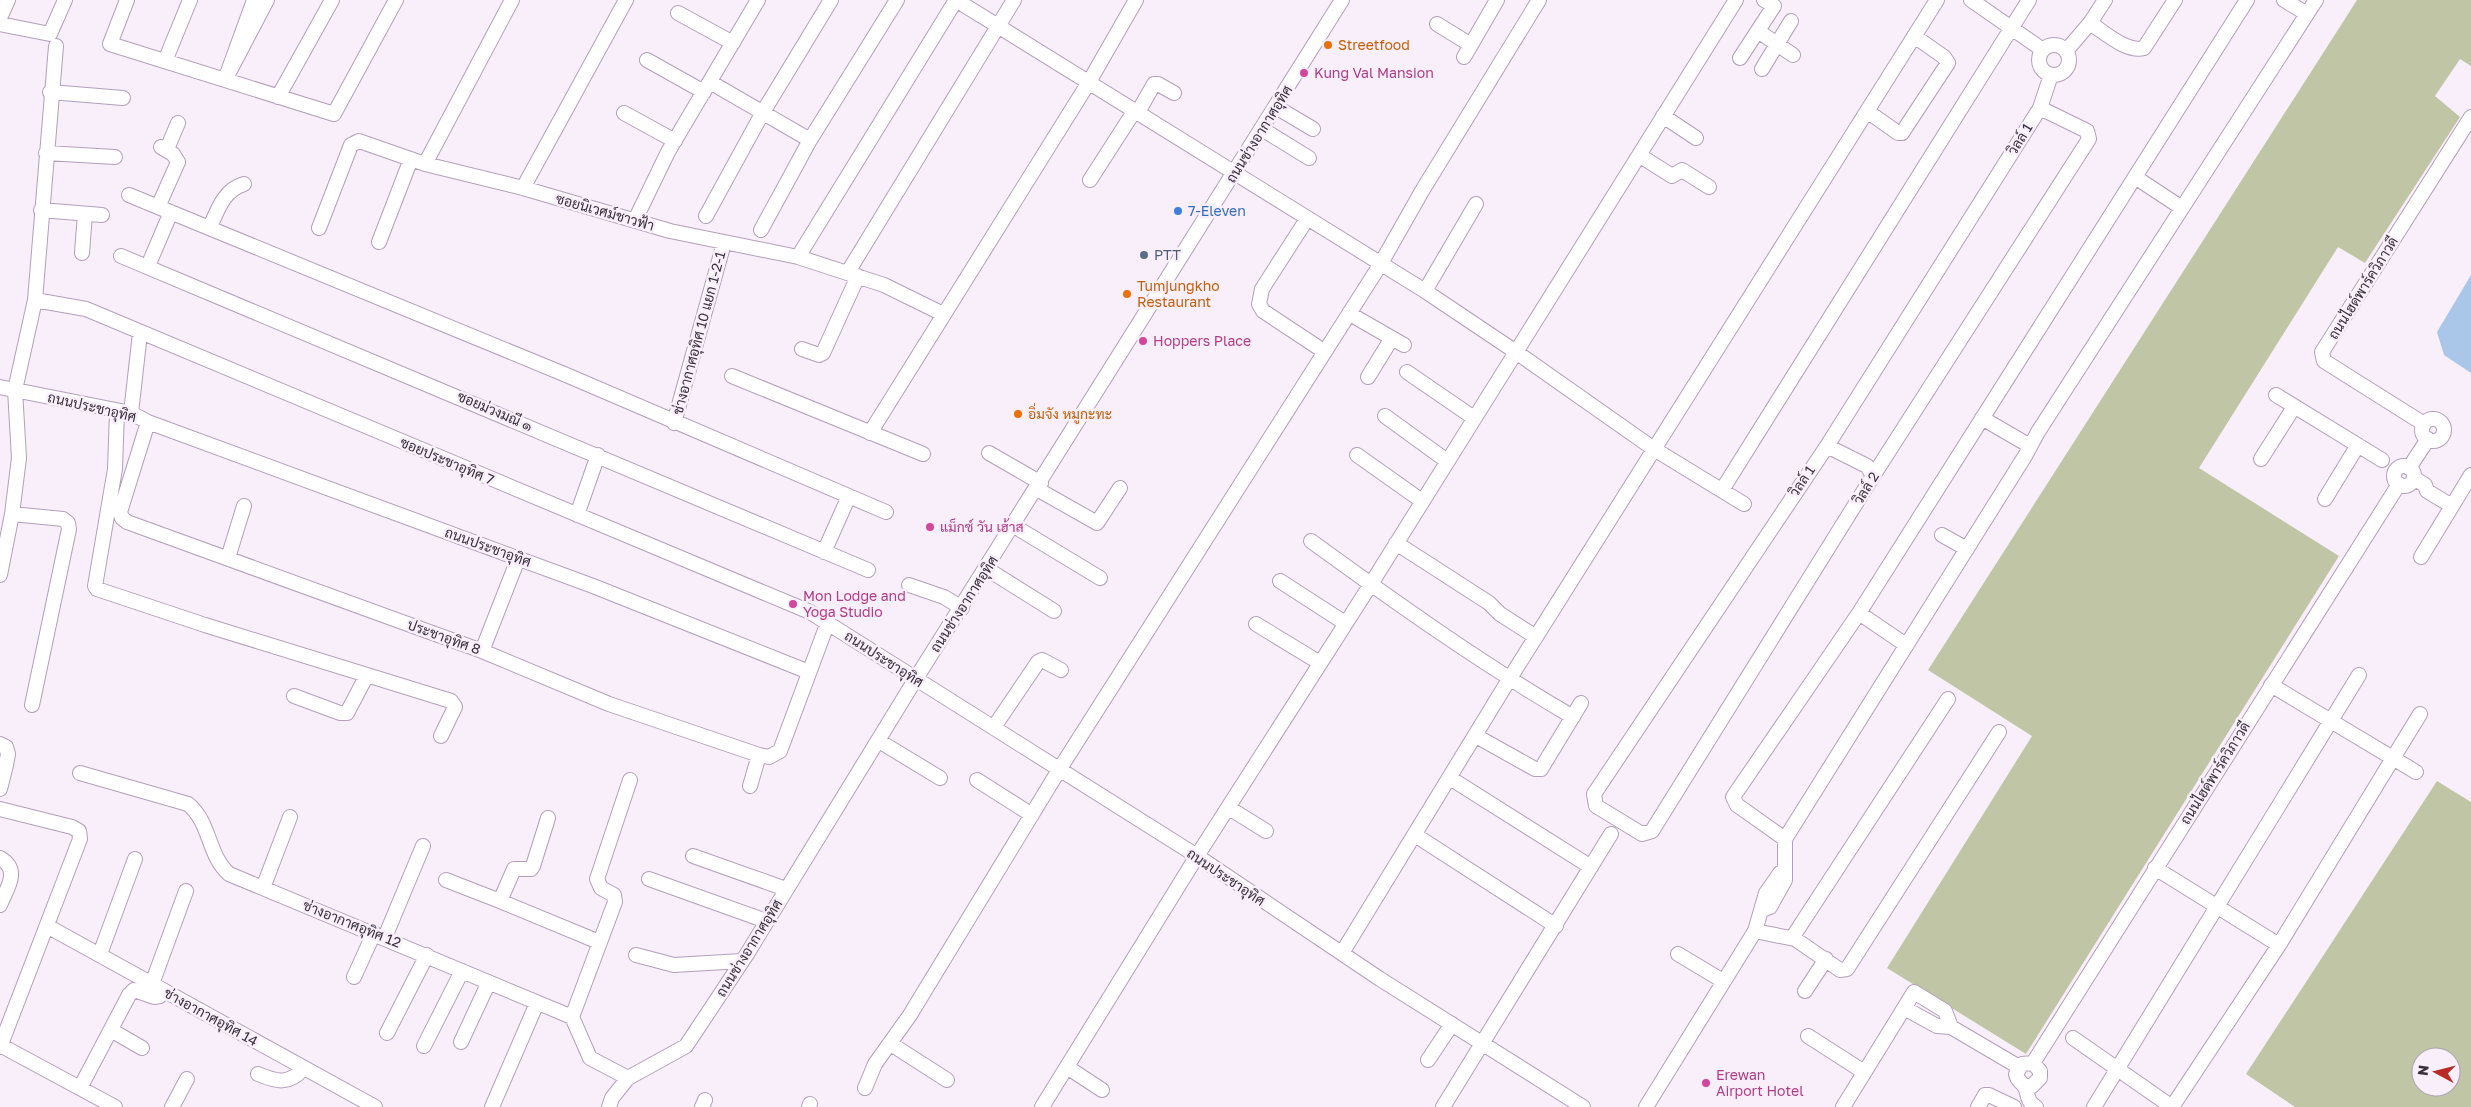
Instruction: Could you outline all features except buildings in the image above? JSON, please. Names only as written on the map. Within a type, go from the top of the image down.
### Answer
[{"type":"street","points":[[0,18],[8,0]]},
{"type":"street","points":[[0,24],[50,34],[65,0]]},
{"type":"street","points":[[127,0],[110,44],[334,114],[396,0]]},
{"type":"street","points":[[165,61],[190,0]]},
{"type":"street","points":[[225,80],[254,0]]},
{"type":"street","points":[[225,80],[267,0]]},
{"type":"street","points":[[278,97],[332,0]]},
{"type":"street","points":[[424,164],[512,0]]},
{"type":"street","points":[[523,188],[626,0]]},
{"type":"street","points":[[634,220],[675,141],[758,0]]},
{"type":"street","points":[[706,216],[763,112],[831,0]]},
{"type":"street","points":[[760,230],[810,140],[896,0]]},
{"type":"street","points":[[798,257],[956,0],[1380,265],[1425,291],[1654,449],[1744,504]]},
{"type":"street","points":[[802,349],[819,355],[823,353],[853,274],[1014,0]]},
{"type":"street","points":[[870,433],[1089,82],[1136,0]]},
{"type":"street","name":"ถนนช่างอากาศอุทิศ","points":[[609,1107],[612,1098],[628,1078],[686,1046],[742,961],[915,680],[1014,526],[1342,0]]},
{"type":"street","points":[[1437,24],[1467,51],[1497,0]]},
{"type":"street","points":[[866,1088],[875,1064],[891,1044],[1059,770],[1350,314],[1539,0]]},
{"type":"street","points":[[1042,1107],[1196,856],[1229,808],[1371,584],[1736,0]]},
{"type":"street","points":[[1740,58],[1774,6],[1764,0]]},
{"type":"street","points":[[1342,953],[1510,678],[1937,0]]},
{"type":"street","points":[[1971,0],[2043,50]]},
{"type":"street","points":[[1722,490],[2029,0]]},
{"type":"street","points":[[2066,52],[2090,23],[2105,0]]},
{"type":"street","points":[[2090,23],[2138,50],[2144,48],[2175,0]]},
{"type":"street","points":[[1785,839],[1737,805],[1733,797],[1858,613],[2247,0]]},
{"type":"street","points":[[2284,0],[2307,14]]},
{"type":"street","points":[[1646,1107],[1755,931],[1762,910],[1769,908],[1784,880],[1785,839],[2030,446],[2316,0]]},
{"type":"street","points":[[678,13],[733,43]]},
{"type":"street","points":[[1762,69],[1791,21]]},
{"type":"street","points":[[1758,31],[1793,55]]},
{"type":"street","points":[[1867,110],[1898,133],[1902,133],[1948,63],[1944,57],[1914,36]]},
{"type":"street","points":[[0,575],[12,514],[19,458],[15,390],[36,300],[50,92],[56,46]]},
{"type":"street","points":[[2057,46],[2066,52],[2068,63],[2062,73],[2051,75],[2046,73],[2039,60],[2043,50],[2047,47],[2057,46]]},
{"type":"street","points":[[648,60],[763,112],[810,140]]},
{"type":"street","name":"วิลล์ 1","points":[[1642,834],[1596,806],[1594,794],[1827,446],[2040,108],[2051,75]]},
{"type":"street","points":[[1090,180],[1154,84],[1158,84],[1174,93]]},
{"type":"street","points":[[50,92],[123,98]]},
{"type":"street","points":[[1276,107],[1313,129]]},
{"type":"street","name":"วิลล์ 2","points":[[1642,834],[1652,831],[1873,476],[2089,139],[2086,131],[2040,108]]},
{"type":"street","points":[[624,113],[675,141]]},
{"type":"street","points":[[1663,116],[1696,138]]},
{"type":"street","name":"ถนนไฮด์พาร์ควิภาวดี","points":[[2033,1063],[2428,439],[2440,438],[2444,427],[2435,419],[2424,424],[2324,361],[2322,352],[2471,117]]},
{"type":"street","points":[[148,266],[178,162],[177,158],[164,148],[178,123]]},
{"type":"street","points":[[1262,129],[1310,158]]},
{"type":"street","name":"ซอยนิเวศม์ชาวฟ้า","points":[[319,228],[352,145],[359,141],[424,164],[523,188],[634,220],[724,243],[798,257],[884,285],[944,314]]},
{"type":"street","points":[[46,153],[115,157]]},
{"type":"street","points":[[1639,155],[1672,176],[1682,170],[1709,187]]},
{"type":"street","points":[[379,242],[411,159]]},
{"type":"street","points":[[2135,177],[2182,208]]},
{"type":"street","points":[[210,227],[219,206],[229,192],[234,187],[244,184]]},
{"type":"street","points":[[129,194],[564,374],[674,423],[886,512]]},
{"type":"street","points":[[1425,291],[1476,204]]},
{"type":"street","points":[[41,210],[102,215]]},
{"type":"street","points":[[82,253],[85,214]]},
{"type":"street","points":[[1307,219],[1262,289],[1260,304],[1264,311],[1325,352]]},
{"type":"street","name":"ช่างอากาศอุทิศ 10 แยก 1-2-1","points":[[674,423],[724,243]]},
{"type":"street","name":"ซอยม่วงมณี ๑","points":[[121,256],[868,570]]},
{"type":"street","name":"ซอยประชาอุทิศ 7","points":[[36,300],[86,309],[810,612],[828,622]]},
{"type":"street","points":[[1350,314],[1398,342],[1368,377]]},
{"type":"street","points":[[131,413],[140,333]]},
{"type":"street","points":[[1407,372],[1474,418]]},
{"type":"street","points":[[732,376],[923,454]]},
{"type":"street","name":"ถนนประชาอุทิศ","points":[[0,387],[117,412],[131,413],[148,422],[518,559],[809,672],[828,622],[915,680],[994,727],[1196,856],[1342,953],[1583,1107]]},
{"type":"street","points":[[2276,395],[2382,460],[2382,466],[2425,485],[2427,491],[2452,506]]},
{"type":"street","points":[[2261,459],[2294,406]]},
{"type":"street","points":[[117,412],[115,469],[97,589],[186,620],[455,703],[455,707],[441,736]]},
{"type":"street","points":[[1385,416],[1447,461]]},
{"type":"street","points":[[1982,418],[2030,446]]},
{"type":"street","name":"ประชาอุทิศ 8","points":[[148,422],[120,512],[122,518],[482,651],[609,704],[759,755]]},
{"type":"street","points":[[2424,424],[2423,432],[2428,439]]},
{"type":"street","points":[[1827,446],[1868,466],[1873,476]]},
{"type":"street","points":[[2325,499],[2358,446]]},
{"type":"street","points":[[989,453],[1097,523],[1120,488]]},
{"type":"street","points":[[577,515],[598,455]]},
{"type":"street","points":[[1357,455],[1422,501]]},
{"type":"street","points":[[2421,557],[2471,475]]},
{"type":"street","points":[[824,552],[849,496]]},
{"type":"street","points":[[228,558],[244,506]]},
{"type":"street","points":[[12,514],[63,519],[68,523],[69,529],[32,705]]},
{"type":"street","points":[[1014,526],[1100,578]]},
{"type":"street","points":[[1942,535],[1967,549]]},
{"type":"street","points":[[1311,541],[1510,678],[1573,717]]},
{"type":"street","points":[[1396,543],[1489,603],[1500,614],[1536,637]]},
{"type":"street","points":[[482,651],[518,559]]},
{"type":"street","points":[[986,569],[1054,611]]},
{"type":"street","points":[[1280,581],[1346,622]]},
{"type":"street","points":[[909,585],[944,597],[962,608]]},
{"type":"street","points":[[1858,613],[1906,645]]},
{"type":"street","points":[[1256,624],[1320,663]]},
{"type":"street","points":[[994,727],[1038,662],[1042,660],[1061,670]]},
{"type":"street","points":[[750,786],[759,755],[769,757],[780,751],[809,672]]},
{"type":"street","points":[[294,696],[347,713],[367,675]]},
{"type":"street","points":[[2094,1107],[2359,675]]},
{"type":"street","points":[[2271,685],[2416,772]]},
{"type":"street","points":[[1795,940],[1794,935],[1948,698]]},
{"type":"street","points":[[1476,736],[1535,769],[1541,769],[1581,703]]},
{"type":"street","points":[[2073,1038],[2172,1107],[2278,945],[2420,714]]},
{"type":"street","points":[[1755,931],[1795,940],[1840,970],[1847,970],[1999,732]]},
{"type":"street","points":[[879,741],[940,778]]},
{"type":"street","points":[[0,744],[6,747],[8,754],[0,789]]},
{"type":"street","name":"ช่างอากาศอุทิศ 12","points":[[80,773],[188,804],[199,813],[221,866],[229,874],[427,955],[488,984],[572,1017]]},
{"type":"street","points":[[1450,778],[1591,867]]},
{"type":"street","points":[[628,1078],[590,1058],[572,1017],[616,898],[601,888],[597,879],[630,780]]},
{"type":"street","points":[[977,780],[1032,815]]},
{"type":"street","points":[[1229,808],[1266,830]]},
{"type":"street","points":[[0,809],[72,827],[79,831],[80,839],[48,926],[0,1046],[115,1107]]},
{"type":"street","points":[[263,888],[290,817]]},
{"type":"street","points":[[500,901],[514,869],[531,869],[533,866],[548,818]]},
{"type":"street","points":[[1443,1107],[1611,834]]},
{"type":"street","points":[[1415,835],[1556,926]]},
{"type":"street","points":[[354,977],[379,935],[423,846]]},
{"type":"street","points":[[693,856],[786,889]]},
{"type":"street","points":[[0,858],[9,863],[12,869],[10,880],[0,905]]},
{"type":"street","points":[[100,954],[135,859]]},
{"type":"street","points":[[2155,868],[2278,945]]},
{"type":"street","points":[[649,879],[766,921]]},
{"type":"street","points":[[446,880],[599,942]]},
{"type":"street","points":[[80,1088],[129,995],[134,990],[154,997],[160,996],[158,988],[186,891]]},
{"type":"street","name":"ช่างอากาศอุทิศ 14","points":[[48,926],[375,1107]]},
{"type":"street","points":[[1678,954],[1724,981]]},
{"type":"street","points":[[387,1033],[427,955]]},
{"type":"street","points":[[636,955],[674,965],[742,961]]},
{"type":"street","points":[[1805,991],[1826,959]]},
{"type":"street","points":[[424,1046],[462,971]]},
{"type":"street","points":[[461,1042],[488,984]]},
{"type":"street","points":[[1843,1107],[1914,992],[1945,1011],[1951,1027]]},
{"type":"street","points":[[492,1107],[537,1002]]},
{"type":"street","points":[[1904,1008],[1937,1026],[1951,1027],[2019,1066]]},
{"type":"street","points":[[1428,1060],[1452,1024]]},
{"type":"street","points":[[111,1030],[142,1048]]},
{"type":"street","points":[[1808,1036],[1864,1072]]},
{"type":"street","points":[[891,1044],[947,1080]]},
{"type":"street","points":[[2024,1086],[2032,1086],[2040,1078],[2039,1067],[2033,1063],[2025,1062],[2019,1066],[2017,1078],[2024,1086],[2028,1100],[2036,1107]]},
{"type":"street","points":[[1067,1067],[1102,1090]]},
{"type":"street","points":[[258,1074],[278,1082],[288,1081],[304,1068]]},
{"type":"street","points":[[172,1107],[187,1078]]},
{"type":"street","points":[[1978,1107],[1985,1095],[1989,1095],[2014,1107]]},
{"type":"green space","points":[[2357,0],[2471,0],[2471,66],[2460,59],[2435,96],[2460,117],[2365,263],[2338,247],[2199,468],[2339,556],[2026,1054],[1887,968],[2032,736],[1928,670]]},
{"type":"green space","points":[[2437,781],[2471,802],[2471,1107],[2295,1107],[2246,1074]]},
{"type":"water","points":[[2471,275],[2471,373],[2444,355],[2437,332]]},
{"type":"place","name":"Streetfood","points":[[1328,45]]},
{"type":"place","name":"Kung Val Mansion","points":[[1304,73]]},
{"type":"place","name":"7-Eleven","points":[[1178,211]]},
{"type":"place","name":"PTT","points":[[1144,255]]},
{"type":"place","name":"Tumjungkho Restaurant","points":[[1127,294]]},
{"type":"place","name":"Hoppers Place","points":[[1143,341]]},
{"type":"place","name":"อิ่มจัง หมูกะทะ","points":[[1018,414]]},
{"type":"place","name":"แม็กซ์ วัน เฮ้าส","points":[[930,527]]},
{"type":"place","name":"Mon Lodge and Yoga Studio","points":[[793,604]]},
{"type":"place","name":"Erewan Airport Hotel","points":[[1706,1083]]}]
